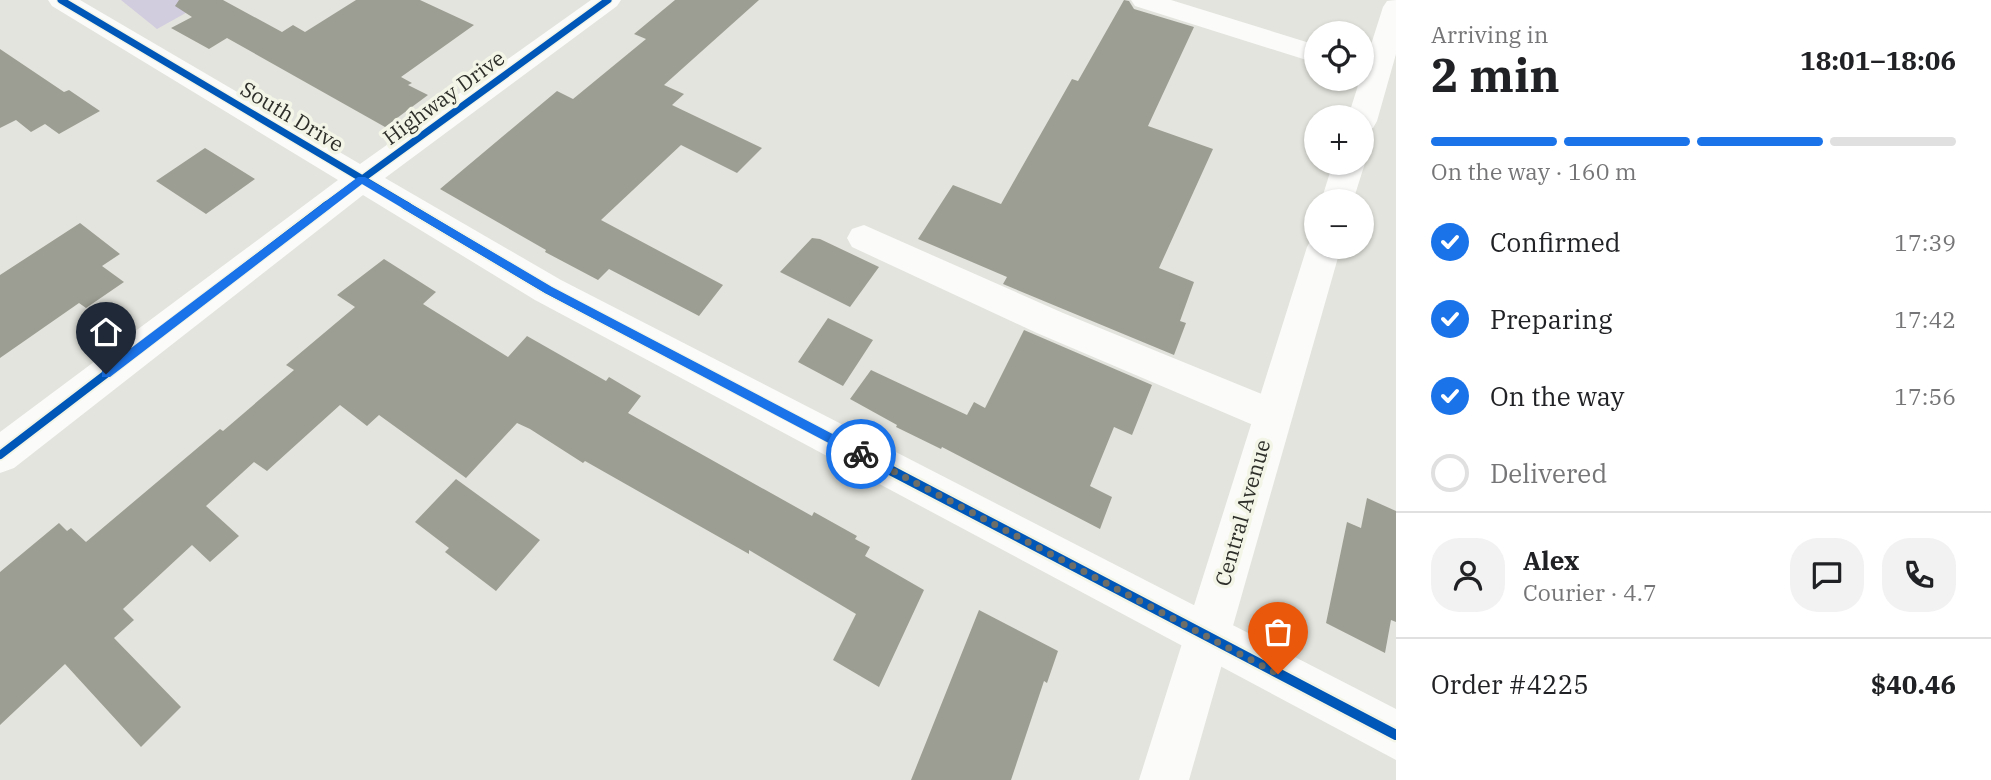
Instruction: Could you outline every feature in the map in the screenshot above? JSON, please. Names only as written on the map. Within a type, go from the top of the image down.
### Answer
[{"type":"street","name":"South Drive","points":[[61,0],[548,290],[1396,735]]},
{"type":"street","name":"Highway Drive","points":[[0,455],[361,179],[608,0]]},
{"type":"street","points":[[1144,0],[1304,50]]},
{"type":"street","points":[[1374,59],[1396,8]]},
{"type":"street","points":[[864,238],[1050,323],[1272,416]]},
{"type":"street","name":"Central Avenue","points":[[1164,780],[1320,259]]},
{"type":"shaded area","points":[[121,0],[209,0],[157,29]]},
{"type":"building","points":[[179,0],[223,0],[282,32],[293,25],[305,32],[356,0],[420,0],[474,25],[401,77],[412,83],[408,85],[428,95],[385,127],[227,38],[209,49],[171,28],[192,17],[175,6]]},
{"type":"building","points":[[675,0],[759,0],[664,85],[684,94],[672,105],[762,148],[737,173],[681,145],[601,220],[723,285],[699,316],[609,269],[598,280],[545,252],[546,250],[440,189],[557,91],[573,99],[646,39],[634,34]]},
{"type":"building","points":[[1124,0],[1129,1],[1134,9],[1194,27],[1148,126],[1213,149],[1159,268],[1194,282],[1180,321],[1186,323],[1174,355],[1003,284],[1007,277],[918,239],[953,185],[1001,204],[1072,79],[1078,81]]},
{"type":"building","points":[[0,49],[64,92],[69,90],[100,111],[59,134],[45,124],[31,132],[16,120],[0,128]]},
{"type":"building","points":[[205,148],[255,179],[206,214],[156,181]]},
{"type":"building","points":[[80,223],[120,254],[102,266],[124,282],[86,308],[79,303],[0,358],[0,275]]},
{"type":"building","points":[[812,238],[820,239],[879,267],[850,307],[780,272]]},
{"type":"building","points":[[384,259],[436,292],[423,304],[508,357],[527,336],[606,381],[609,377],[641,396],[628,413],[812,516],[814,512],[857,536],[855,539],[870,547],[865,556],[924,590],[879,687],[833,660],[856,614],[749,550],[749,554],[585,461],[583,463],[530,429],[517,423],[466,478],[379,415],[367,426],[340,405],[267,471],[254,462],[206,506],[239,536],[210,562],[192,545],[123,609],[134,620],[114,638],[181,707],[141,747],[65,664],[0,725],[0,572],[59,523],[67,531],[71,528],[86,542],[220,429],[223,431],[294,370],[286,365],[355,307],[337,295]]},
{"type":"building","points":[[828,318],[873,340],[843,386],[798,362]]},
{"type":"building","points":[[1024,330],[1152,385],[1132,435],[1114,427],[1090,486],[1112,497],[1100,529],[942,447],[941,449],[896,427],[897,425],[850,399],[871,370],[967,415],[974,402],[985,408]]},
{"type":"building","points":[[456,479],[540,540],[496,591],[445,552],[449,548],[415,522]]},
{"type":"building","points":[[1367,498],[1396,511],[1396,622],[1391,620],[1385,653],[1326,623],[1347,522],[1361,528]]},
{"type":"building","points":[[979,610],[1058,651],[1047,683],[1044,681],[1011,780],[911,780]]},
{"type":"cycle path","points":[[61,0],[548,290],[1396,735]]},
{"type":"cycle path","points":[[0,455],[361,179],[608,0]]},
{"type":"way so far","points":[[861,454],[1278,674]]},
{"type":"route","points":[[106,374],[361,179],[548,290],[861,454]]}]
